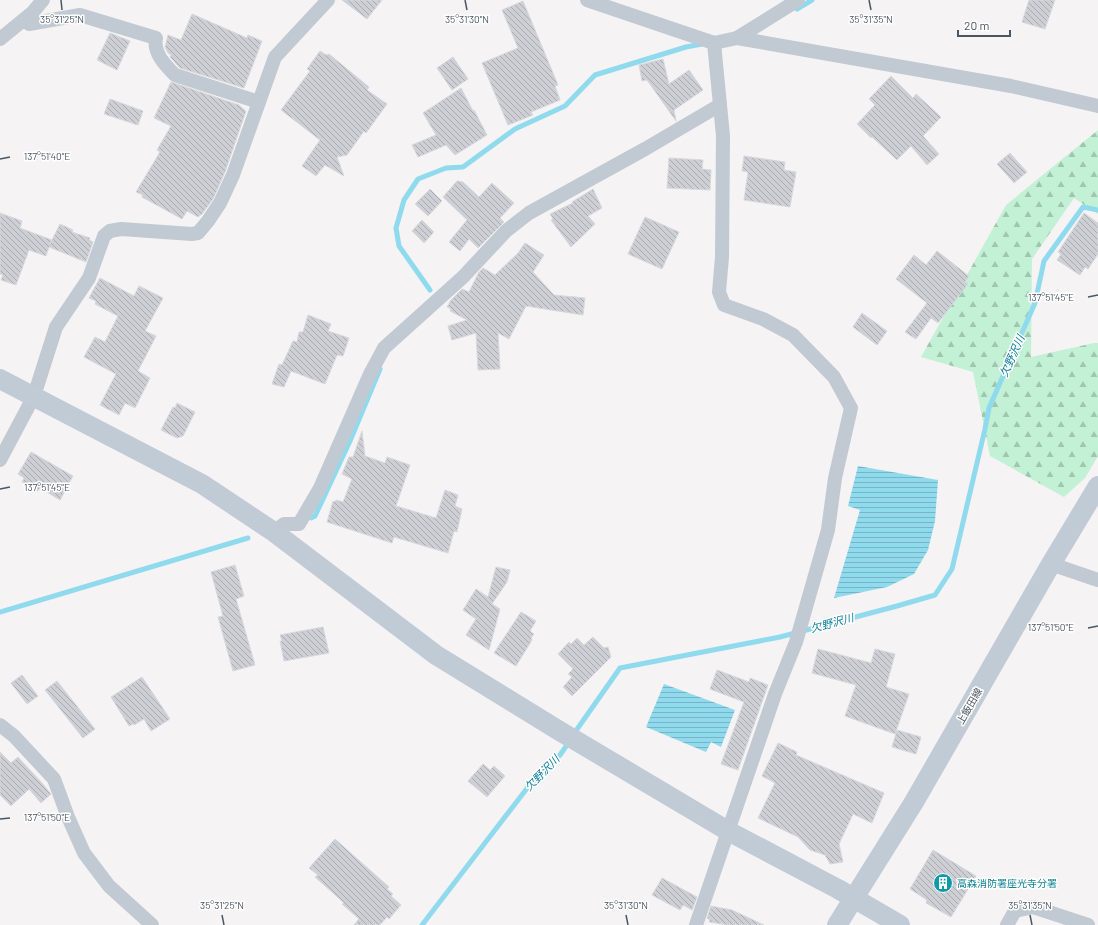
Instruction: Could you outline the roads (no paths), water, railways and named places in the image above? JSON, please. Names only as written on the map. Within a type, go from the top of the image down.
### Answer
[{"type":"street","points":[[0,39],[32,13],[43,0]]},
{"type":"street","points":[[0,460],[34,396],[56,327],[89,278],[104,236],[110,231],[121,229],[192,234],[198,233],[220,203],[233,175],[275,57],[328,0]]},
{"type":"street","points":[[587,0],[714,42],[737,38],[1011,86],[1098,106]]},
{"type":"street","points":[[737,38],[798,0]]},
{"type":"street","points":[[25,19],[29,24],[80,15],[156,38],[154,45],[159,56],[175,75],[259,102]]},
{"type":"street","points":[[696,925],[775,694],[801,627],[828,530],[835,478],[851,408],[834,377],[793,335],[764,319],[724,305],[719,292],[722,257],[723,136],[714,42]]},
{"type":"street","points":[[274,532],[284,524],[299,524],[310,508],[370,374],[384,348],[463,277],[506,231],[529,213],[645,149],[720,105]]},
{"type":"street","points":[[0,379],[202,484],[274,532],[436,655],[558,730],[728,831],[855,898],[900,925]]},
{"type":"street","name":"上飯田線","points":[[837,925],[914,802],[1051,564],[1098,486]]},
{"type":"street","points":[[1051,564],[1098,580]]},
{"type":"street","points":[[0,724],[14,736],[54,779],[84,853],[109,886],[152,925]]},
{"type":"street","points":[[1007,925],[1015,911],[1033,907],[1088,925]]},
{"type":"water","points":[[858,466],[938,480],[935,521],[928,550],[914,574],[887,587],[834,598],[860,510],[848,506]]},
{"type":"water","points":[[664,684],[735,710],[721,747],[711,742],[706,752],[646,727]]},
{"type":"waterway","points":[[797,9],[812,0]]},
{"type":"waterway","points":[[430,290],[399,246],[396,228],[404,200],[418,179],[446,168],[463,167],[515,129],[565,106],[595,75],[686,47],[702,44]]},
{"type":"waterway","name":"欠野沢川","points":[[573,735],[620,668],[780,637],[935,595],[952,569],[989,408],[1035,303],[1044,261],[1083,207],[1098,210]]},
{"type":"waterway","points":[[311,518],[315,516],[350,441],[380,369]]},
{"type":"waterway","points":[[0,612],[248,538]]},
{"type":"waterway","name":"欠野沢川","points":[[422,925],[528,787],[560,755],[569,742]]},
{"type":"place","name":"高森消防署座光寺分署","points":[[943,883]]}]
